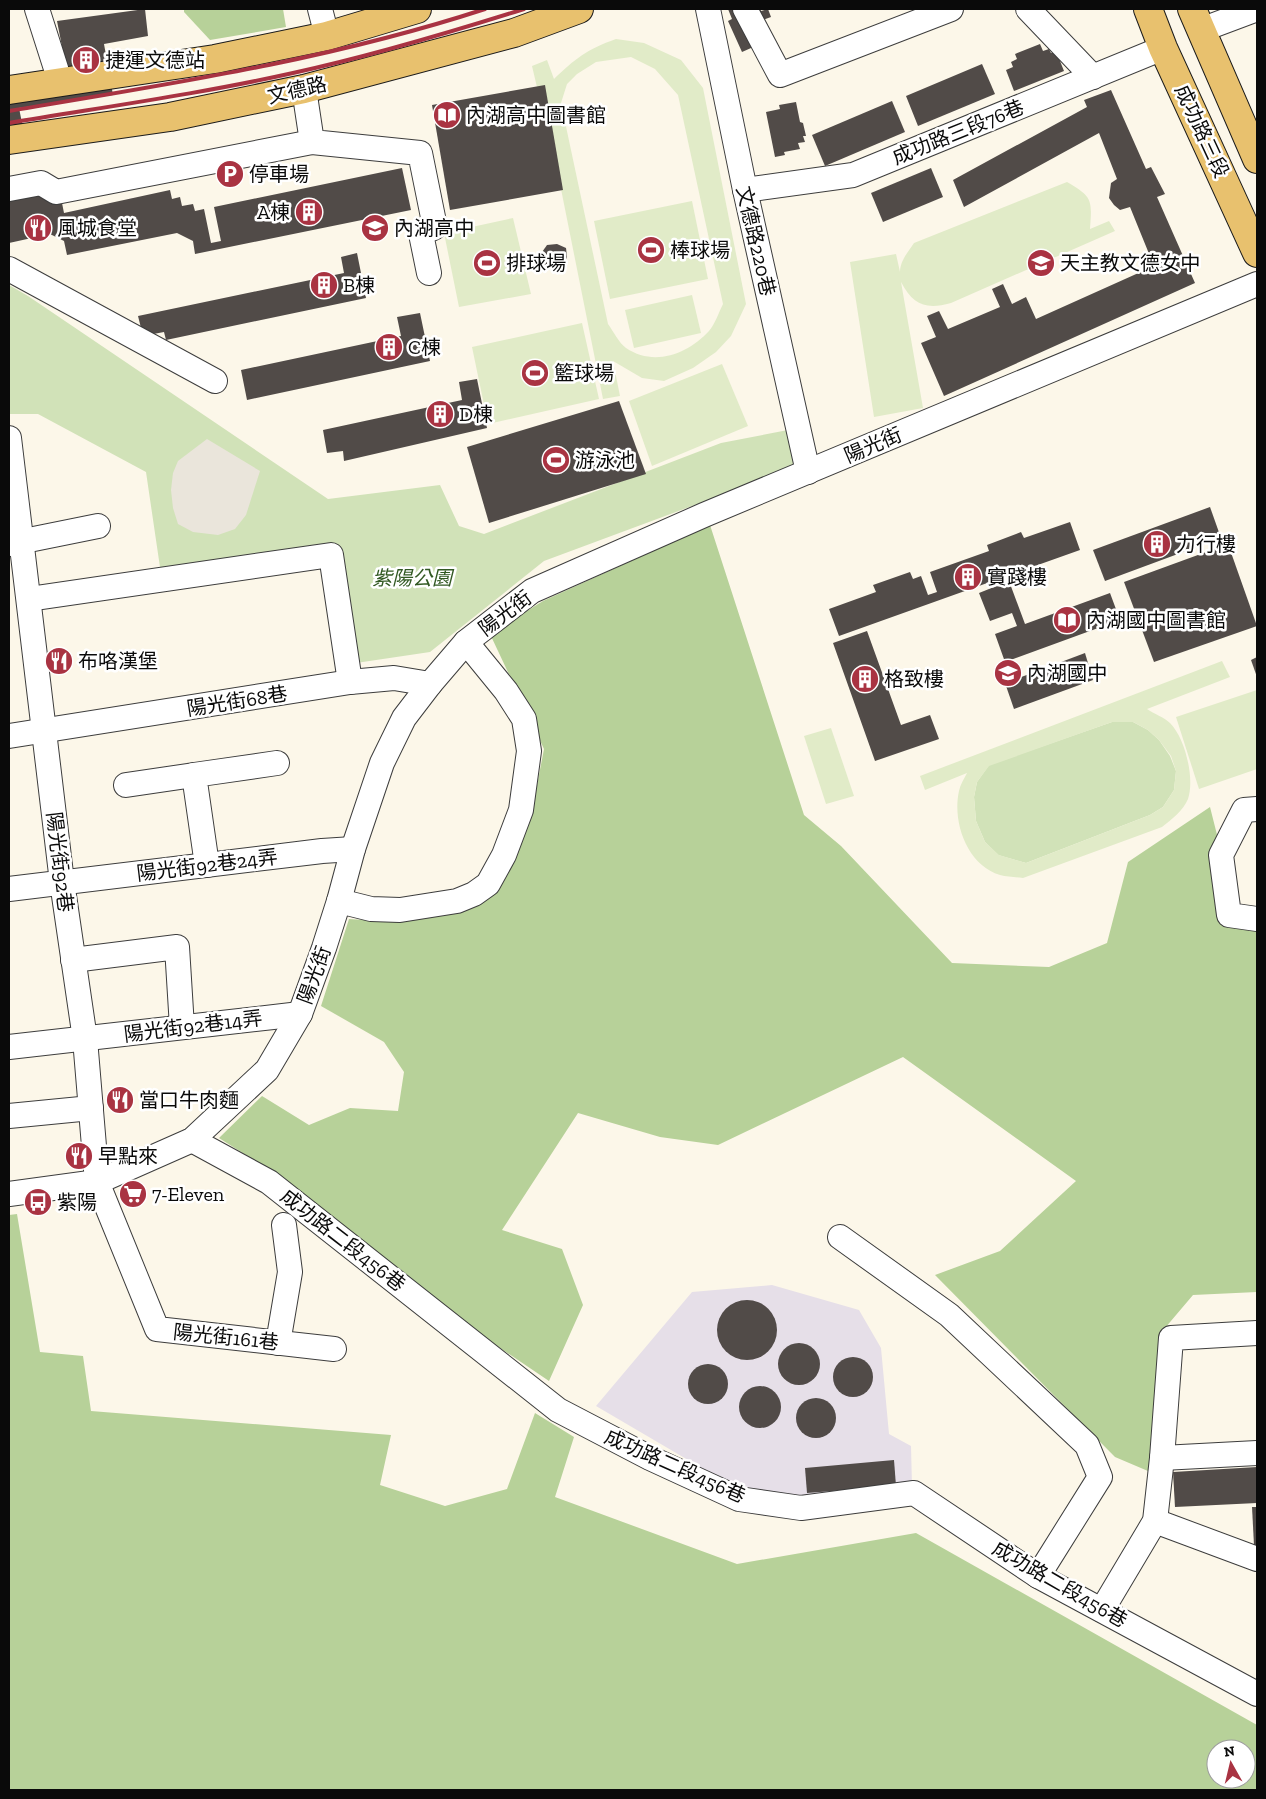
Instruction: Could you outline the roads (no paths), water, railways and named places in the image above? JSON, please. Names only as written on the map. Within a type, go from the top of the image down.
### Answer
[{"type":"main road","points":[[9,90],[215,59],[327,36],[417,9]]},
{"type":"main road","name":"文德路","points":[[9,140],[170,117],[304,90],[514,33],[578,9]]},
{"type":"main road","name":"成功路三段","points":[[1148,9],[1163,48],[1257,252]]},
{"type":"main road","name":"成功路三段","points":[[1196,20],[1257,159]]},
{"type":"street","points":[[37,9],[60,81]]},
{"type":"street","points":[[320,9],[327,36]]},
{"type":"street","name":"文德路220巷","points":[[708,9],[745,190],[808,472]]},
{"type":"street","points":[[745,9],[780,75],[951,9]]},
{"type":"street","points":[[1028,9],[1093,77]]},
{"type":"street","points":[[1196,20],[1257,9]]},
{"type":"street","name":"成功路三段76巷","points":[[745,190],[853,175],[1163,48]]},
{"type":"street","points":[[304,90],[312,142]]},
{"type":"street","points":[[9,189],[42,183],[56,192],[312,142],[420,153],[435,227],[421,234],[428,273]]},
{"type":"street","points":[[9,269],[215,381]]},
{"type":"street","name":"陽光街","points":[[9,1194],[97,1182],[192,1140],[267,1070],[300,1014],[339,901],[353,849],[382,763],[404,718],[466,642],[532,591],[704,514],[1257,284]]},
{"type":"street","name":"陽光街92巷","points":[[9,438],[15,544],[29,600],[62,882],[85,1038],[97,1182]]},
{"type":"street","points":[[15,544],[98,526]]},
{"type":"street","points":[[29,600],[331,555],[350,682]]},
{"type":"street","points":[[339,901],[371,909],[400,910],[456,901],[474,894],[488,884],[504,856],[522,810],[529,751],[524,719],[506,691],[466,642]]},
{"type":"street","name":"陽光街68巷","points":[[9,736],[44,732],[350,682],[394,678],[430,684]]},
{"type":"street","points":[[126,784],[277,763]]},
{"type":"street","points":[[194,775],[207,865]]},
{"type":"street","points":[[1257,809],[1244,810],[1221,856],[1229,915],[1257,919]]},
{"type":"street","name":"陽光街92巷24弄","points":[[9,889],[353,849]]},
{"type":"street","points":[[73,960],[177,947],[182,1027]]},
{"type":"street","name":"陽光街92巷14弄","points":[[9,1047],[300,1014]]},
{"type":"street","points":[[9,1116],[91,1108]]},
{"type":"street","name":"成功路二段456巷","points":[[192,1140],[269,1182],[558,1410],[650,1458],[739,1499],[801,1508],[914,1494],[1038,1576],[1257,1694]]},
{"type":"street","name":"陽光街161巷","points":[[97,1182],[157,1329],[334,1349]]},
{"type":"street","points":[[278,1343],[290,1272],[284,1225]]},
{"type":"street","points":[[840,1237],[949,1315],[1087,1445],[1100,1477],[1038,1576]]},
{"type":"street","points":[[1102,1610],[1155,1521],[1171,1338],[1257,1333]]},
{"type":"street","points":[[1162,1458],[1257,1452]]},
{"type":"street","points":[[1155,1521],[1257,1559]]},
{"type":"railway","points":[[9,111],[308,57],[367,43],[485,9]]},
{"type":"railway","points":[[9,123],[258,81],[409,44],[524,9]]},
{"type":"place","name":"捷運文德站","points":[[86,60]]},
{"type":"place","name":"內湖高中圖書館","points":[[447,115]]},
{"type":"place","name":"停車場","points":[[230,174]]},
{"type":"place","name":"A棟","points":[[309,212]]},
{"type":"place","name":"風城食堂","points":[[38,228]]},
{"type":"place","name":"內湖高中","points":[[375,228]]},
{"type":"place","name":"棒球場","points":[[651,250]]},
{"type":"place","name":"排球場","points":[[487,263]]},
{"type":"place","name":"天主教文德女中","points":[[1041,263]]},
{"type":"place","name":"B棟","points":[[324,285]]},
{"type":"place","name":"C棟","points":[[389,347]]},
{"type":"place","name":"籃球場","points":[[535,373]]},
{"type":"place","name":"D棟","points":[[440,414]]},
{"type":"place","name":"游泳池","points":[[556,460]]},
{"type":"place","name":"力行樓","points":[[1157,544]]},
{"type":"place","name":"實踐樓","points":[[968,577]]},
{"type":"place","name":"內湖國中圖書館","points":[[1067,620]]},
{"type":"place","name":"布咯漢堡","points":[[59,661]]},
{"type":"place","name":"內湖國中","points":[[1008,673]]},
{"type":"place","name":"格致樓","points":[[865,679]]},
{"type":"place","name":"當口牛肉麵","points":[[120,1100]]},
{"type":"place","name":"早點來","points":[[79,1156]]},
{"type":"place","name":"7-Eleven","points":[[133,1194]]},
{"type":"place","name":"紫陽","points":[[38,1202]]},
{"type":"park label","name":"紫陽公園","points":[[412,578]]}]
